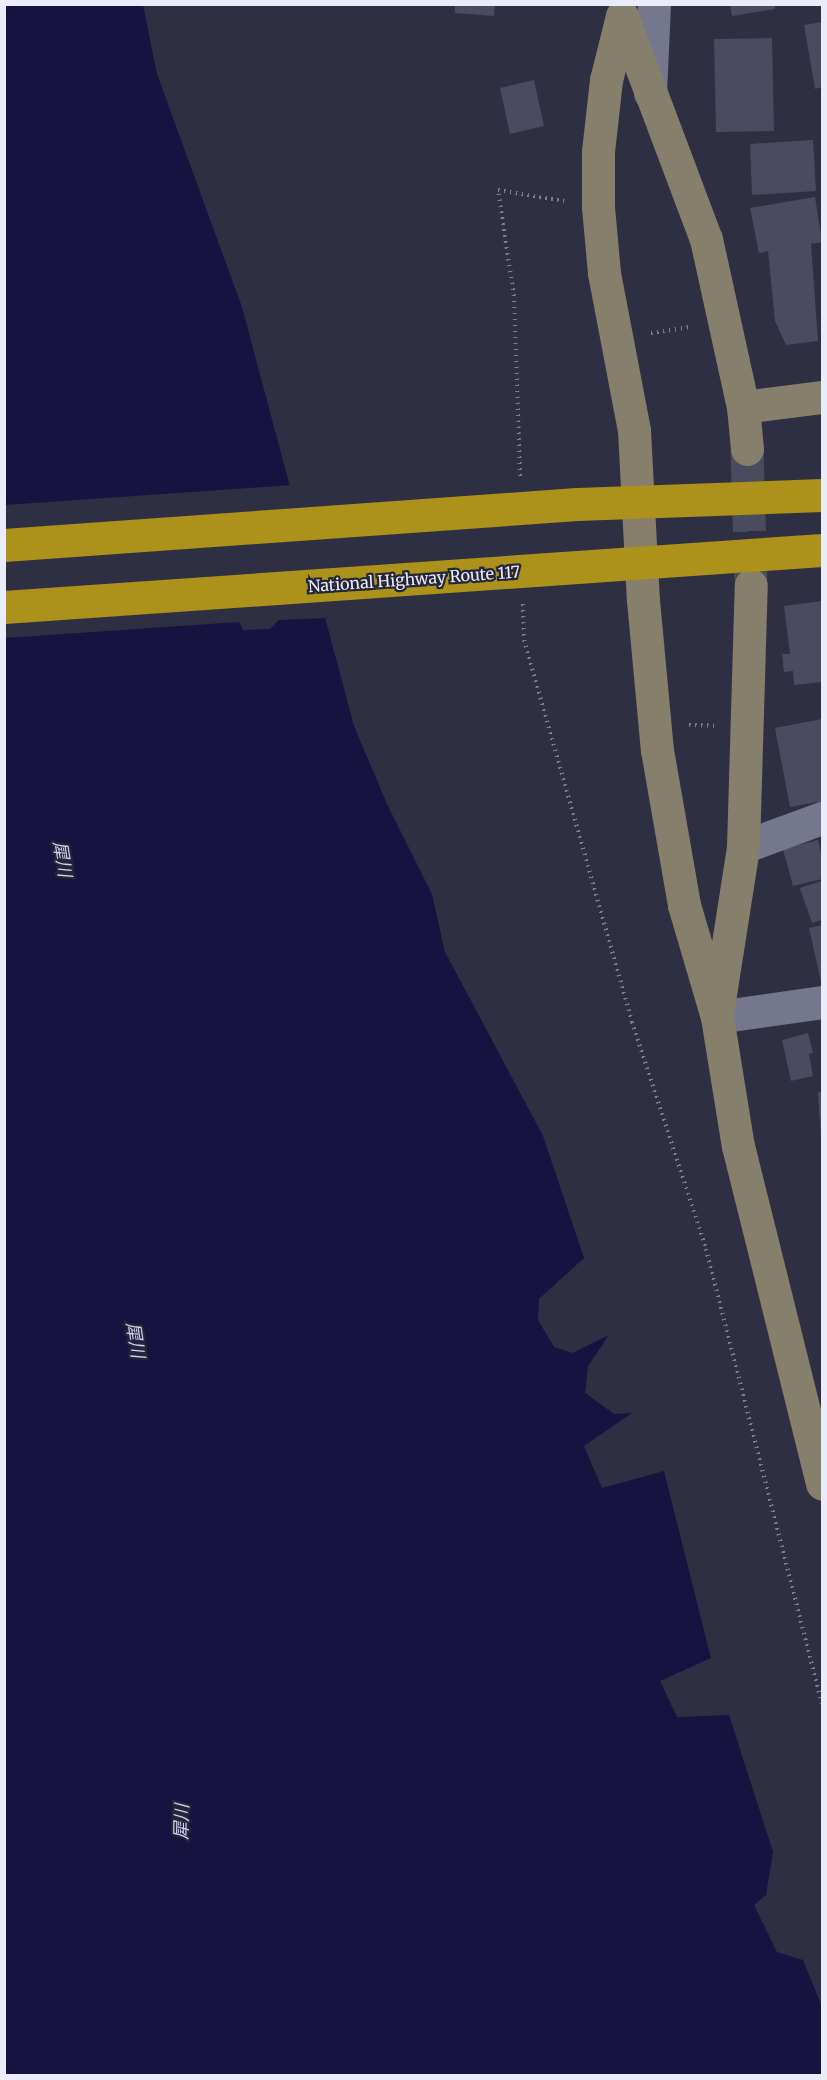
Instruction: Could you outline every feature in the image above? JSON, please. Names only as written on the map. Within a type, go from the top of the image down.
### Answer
[{"type":"highway","points":[[4,545],[577,504],[822,495]]},
{"type":"highway","name":"National Highway Route 117","points":[[4,606],[822,550]]},
{"type":"street","points":[[650,95],[654,4]]},
{"type":"street","points":[[620,10],[706,239],[743,407],[747,449]]},
{"type":"street","points":[[620,10],[603,104],[598,151],[598,207],[604,273],[634,430],[641,564],[657,750],[684,905],[717,1017],[738,1146],[822,1484]]},
{"type":"street","points":[[743,407],[822,397]]},
{"type":"street","points":[[717,1017],[743,847],[751,585]]},
{"type":"street","points":[[743,847],[822,818]]},
{"type":"street","points":[[717,1017],[822,1002]]},
{"type":"path","points":[[520,486],[514,296],[498,190],[598,207]]},
{"type":"path","points":[[651,333],[696,327]]},
{"type":"path","points":[[523,592],[525,640],[632,1022],[706,1249],[822,1703]]},
{"type":"path","points":[[680,724],[721,726]]},
{"type":"water","name":"犀川","points":[[5,5],[143,5],[157,74],[242,307],[354,726],[387,804],[432,894],[445,952],[543,1136],[584,1258],[539,1299],[538,1320],[554,1347],[572,1353],[609,1335],[588,1366],[585,1393],[614,1414],[632,1413],[584,1446],[602,1488],[664,1471],[711,1658],[660,1681],[677,1717],[729,1715],[773,1852],[766,1895],[754,1905],[777,1952],[803,1960],[822,2007],[822,2075],[5,2076]]},
{"type":"pier","points":[[293,485],[328,618],[279,620],[270,629],[243,630],[239,622],[5,638],[5,505]]},
{"type":"building","points":[[455,4],[495,4],[494,16],[455,13]]},
{"type":"building","points":[[730,4],[775,4],[775,9],[732,16]]},
{"type":"building","points":[[822,22],[822,87],[815,89],[804,25]]},
{"type":"building","points":[[772,38],[774,131],[716,132],[714,39]]},
{"type":"building","points":[[534,80],[544,126],[510,134],[500,88]]},
{"type":"building","points":[[813,140],[816,191],[752,195],[750,144]]},
{"type":"building","points":[[815,197],[822,242],[811,244],[818,341],[786,345],[775,321],[768,251],[759,253],[750,208]]},
{"type":"building","points":[[822,601],[822,682],[794,685],[793,671],[784,672],[782,654],[790,654],[784,606]]},
{"type":"building","points":[[822,719],[822,806],[818,807],[817,802],[790,807],[775,728]]},
{"type":"building","points":[[818,840],[822,859],[822,879],[793,886],[783,849]]},
{"type":"building","points":[[822,881],[822,920],[812,923],[800,888]]},
{"type":"building","points":[[822,925],[822,986],[809,928]]},
{"type":"building","points":[[808,1033],[813,1053],[809,1054],[813,1076],[791,1081],[782,1040]]},
{"type":"building","points":[[818,1092],[822,1092],[822,1139],[821,1139]]},
{"type":"tunnel","points":[[747,449],[751,582]]}]
